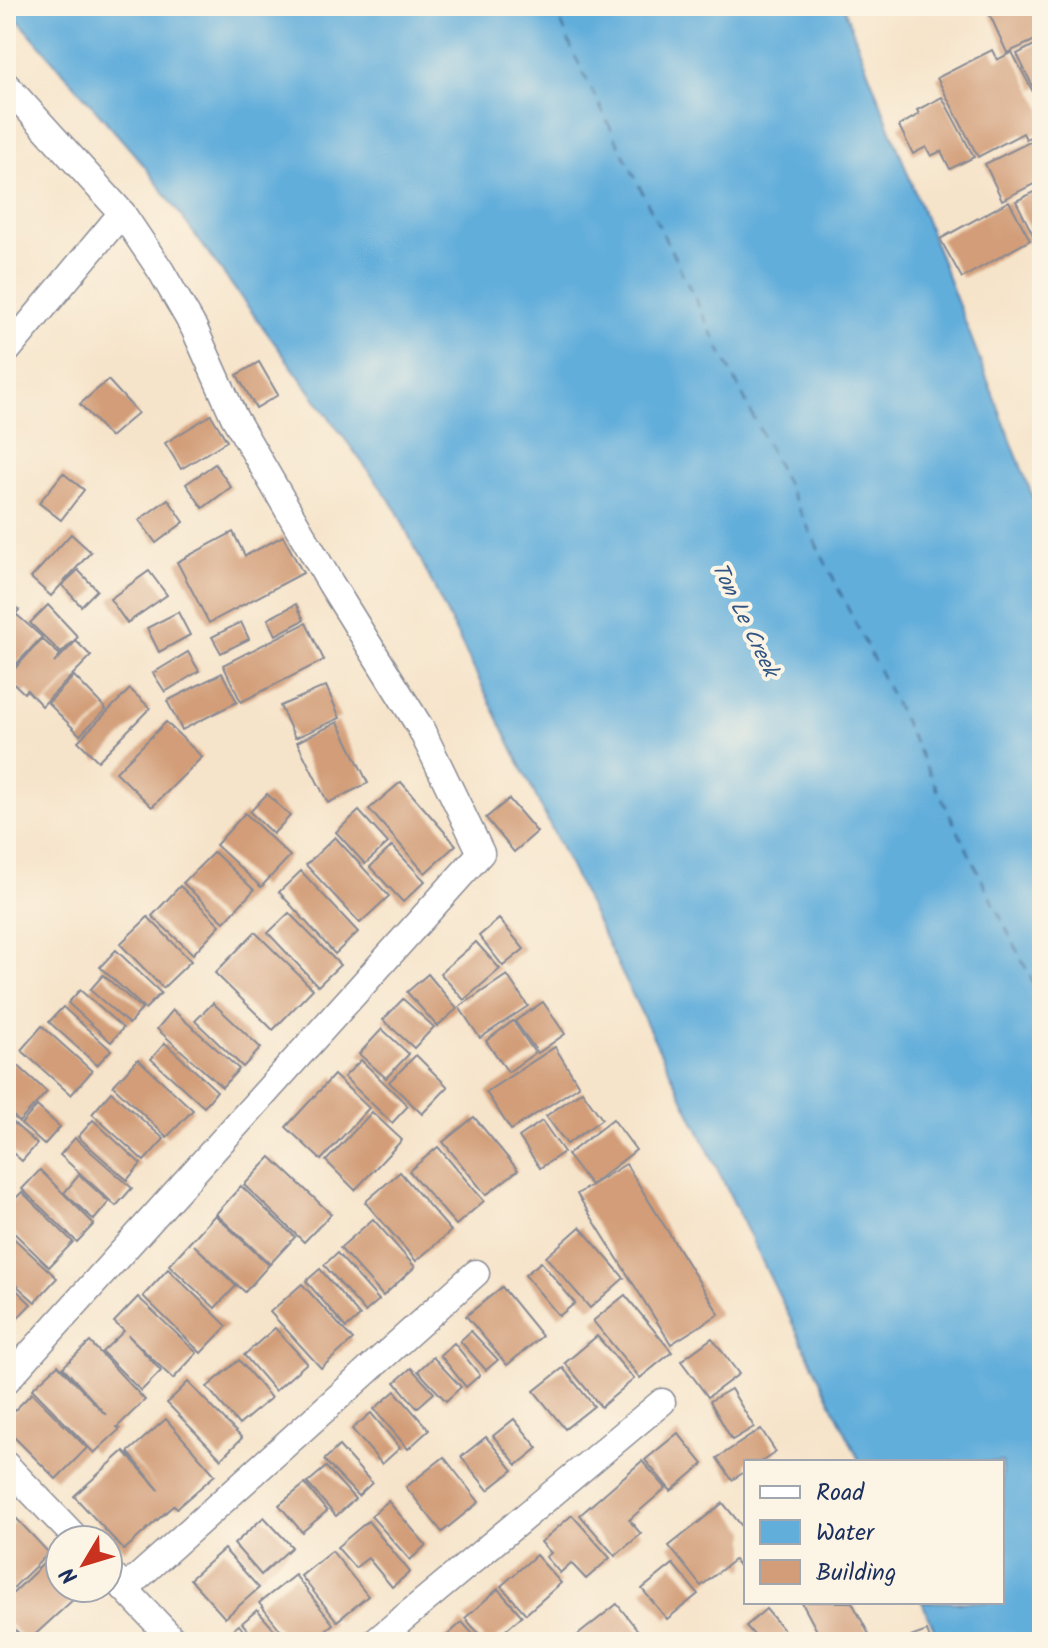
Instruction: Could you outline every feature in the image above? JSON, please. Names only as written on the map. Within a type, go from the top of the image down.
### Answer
[{"type":"street","points":[[6,85],[122,213],[161,271],[194,328],[234,417],[331,584],[420,727],[481,853],[6,1381]]},
{"type":"street","points":[[6,352],[122,213]]},
{"type":"street","points":[[124,1574],[476,1273]]},
{"type":"street","points":[[375,1642],[662,1402]]},
{"type":"street","points":[[6,1465],[63,1524]]},
{"type":"street","points":[[124,1587],[175,1642]]},
{"type":"water","name":"Ton Le Creek","points":[[6,6],[843,6],[1042,521],[1042,1642],[940,1642],[923,1604],[1004,1604],[1004,1460],[859,1460],[395,507],[143,164]]},
{"type":"building","points":[[986,6],[1042,6],[1042,37],[1007,53]]},
{"type":"building","points":[[1042,41],[1042,85],[1034,89],[1017,54]]},
{"type":"building","points":[[992,50],[997,60],[1012,52],[1042,109],[1042,130],[1026,139],[1023,133],[978,157],[937,78]]},
{"type":"building","points":[[942,97],[974,157],[950,169],[941,151],[931,156],[926,147],[913,154],[899,126],[919,114],[917,110]]},
{"type":"building","points":[[1042,136],[1042,180],[1002,200],[985,164]]},
{"type":"building","points":[[1038,190],[1042,199],[1042,243],[1038,245],[1016,201]]},
{"type":"building","points":[[1009,201],[1030,240],[962,278],[940,239]]},
{"type":"building","points":[[259,362],[278,395],[256,408],[237,375]]},
{"type":"building","points":[[108,380],[138,413],[110,437],[80,404]]},
{"type":"building","points":[[211,415],[227,441],[181,469],[165,443]]},
{"type":"building","points":[[215,464],[231,487],[203,508],[186,484]]},
{"type":"building","points":[[63,473],[84,490],[61,520],[39,503]]},
{"type":"building","points":[[168,499],[184,522],[156,543],[139,520]]},
{"type":"building","points":[[233,532],[245,556],[283,536],[303,573],[209,623],[177,562]]},
{"type":"building","points":[[71,534],[91,552],[51,596],[31,578]]},
{"type":"building","points":[[78,570],[97,590],[81,606],[62,585]]},
{"type":"building","points":[[149,571],[167,595],[127,623],[110,599]]},
{"type":"building","points":[[6,599],[19,610],[6,625]]},
{"type":"building","points":[[296,604],[304,620],[276,635],[268,619]]},
{"type":"building","points":[[48,605],[78,637],[61,653],[30,623]]},
{"type":"building","points":[[178,612],[190,635],[159,652],[147,628]]},
{"type":"building","points":[[17,615],[42,637],[6,675],[6,628]]},
{"type":"building","points":[[241,622],[249,639],[221,653],[212,637]]},
{"type":"building","points":[[306,623],[324,660],[241,702],[223,665]]},
{"type":"building","points":[[42,639],[60,655],[54,663],[76,641],[91,656],[42,706],[27,690],[24,693],[7,677]]},
{"type":"building","points":[[188,652],[199,671],[165,692],[153,673]]},
{"type":"building","points":[[222,673],[237,702],[182,730],[167,701]]},
{"type":"building","points":[[74,676],[106,709],[80,735],[48,703]]},
{"type":"building","points":[[326,686],[340,718],[295,738],[280,706]]},
{"type":"building","points":[[130,689],[150,708],[98,761],[78,741]]},
{"type":"building","points":[[166,722],[202,757],[152,807],[116,772]]},
{"type":"building","points":[[338,722],[368,783],[328,803],[297,742]]},
{"type":"building","points":[[401,782],[456,845],[425,873],[369,809]]},
{"type":"building","points":[[267,794],[290,816],[273,834],[250,812]]},
{"type":"building","points":[[509,799],[537,832],[514,852],[486,818]]},
{"type":"building","points":[[359,811],[388,843],[365,864],[336,832]]},
{"type":"building","points":[[245,813],[290,856],[261,887],[216,845]]},
{"type":"building","points":[[335,837],[389,896],[360,923],[306,865]]},
{"type":"building","points":[[392,846],[425,881],[403,902],[370,867]]},
{"type":"building","points":[[214,852],[254,890],[224,922],[183,883]]},
{"type":"building","points":[[301,871],[358,932],[335,954],[279,892]]},
{"type":"building","points":[[180,886],[220,925],[193,954],[152,916]]},
{"type":"building","points":[[289,913],[340,965],[318,986],[268,933]]},
{"type":"building","points":[[148,917],[191,961],[163,988],[120,944]]},
{"type":"building","points":[[499,919],[524,949],[503,966],[479,936]]},
{"type":"building","points":[[255,932],[313,989],[273,1030],[215,973]]},
{"type":"building","points":[[476,942],[500,969],[464,1000],[440,973]]},
{"type":"building","points":[[116,950],[161,993],[145,1009],[100,967]]},
{"type":"building","points":[[428,974],[457,1009],[437,1026],[407,992]]},
{"type":"building","points":[[103,975],[142,1009],[129,1024],[90,990]]},
{"type":"building","points":[[507,975],[528,1006],[480,1038],[459,1007]]},
{"type":"building","points":[[80,990],[123,1028],[111,1042],[68,1003]]},
{"type":"building","points":[[403,999],[434,1027],[414,1048],[383,1020]]},
{"type":"building","points":[[543,1002],[565,1034],[538,1053],[515,1021]]},
{"type":"building","points":[[213,1003],[261,1048],[243,1067],[195,1021]]},
{"type":"building","points":[[63,1007],[111,1050],[97,1065],[49,1022]]},
{"type":"building","points":[[173,1010],[239,1069],[222,1087],[157,1029]]},
{"type":"building","points":[[513,1021],[535,1053],[508,1072],[486,1041]]},
{"type":"building","points":[[42,1026],[92,1071],[71,1095],[21,1050]]},
{"type":"building","points":[[382,1029],[409,1054],[386,1078],[359,1054]]},
{"type":"building","points":[[165,1043],[217,1091],[204,1107],[151,1059]]},
{"type":"building","points":[[555,1047],[579,1086],[511,1130],[486,1092]]},
{"type":"building","points":[[416,1055],[448,1087],[422,1114],[389,1082]]},
{"type":"building","points":[[138,1059],[193,1110],[167,1137],[113,1086]]},
{"type":"building","points":[[361,1060],[408,1106],[392,1123],[344,1077]]},
{"type":"building","points":[[14,1062],[47,1092],[19,1122],[6,1109],[6,1070]]},
{"type":"building","points":[[334,1075],[369,1108],[321,1160],[286,1127]]},
{"type":"building","points":[[582,1091],[602,1119],[567,1144],[546,1116]]},
{"type":"building","points":[[111,1092],[164,1139],[144,1161],[92,1114]]},
{"type":"building","points":[[37,1106],[60,1127],[44,1145],[21,1124]]},
{"type":"building","points":[[372,1112],[402,1140],[355,1190],[326,1161]]},
{"type":"building","points":[[6,1116],[37,1144],[22,1161],[6,1147]]},
{"type":"building","points":[[474,1117],[518,1170],[486,1195],[443,1142]]},
{"type":"building","points":[[613,1119],[636,1150],[591,1185],[567,1155]]},
{"type":"building","points":[[93,1120],[141,1164],[127,1180],[78,1137]]},
{"type":"building","points":[[542,1121],[564,1152],[540,1168],[519,1137]]},
{"type":"building","points":[[75,1138],[132,1188],[116,1206],[60,1155]]},
{"type":"building","points":[[438,1147],[484,1201],[456,1225],[409,1171]]},
{"type":"building","points":[[271,1157],[331,1214],[304,1242],[244,1185]]},
{"type":"building","points":[[626,1164],[719,1314],[671,1344],[577,1194]]},
{"type":"building","points":[[40,1170],[94,1224],[77,1242],[22,1189]]},
{"type":"building","points":[[400,1172],[451,1231],[416,1261],[365,1202]]},
{"type":"building","points":[[79,1175],[109,1202],[94,1220],[64,1193]]},
{"type":"building","points":[[241,1186],[295,1237],[270,1264],[216,1214]]},
{"type":"building","points":[[22,1192],[73,1242],[49,1267],[6,1225],[6,1208]]},
{"type":"building","points":[[215,1215],[269,1265],[245,1292],[194,1245],[236,1286],[215,1308],[169,1265]]},
{"type":"building","points":[[373,1219],[415,1267],[383,1296],[340,1248]]},
{"type":"building","points":[[580,1227],[624,1278],[590,1308],[546,1257]]},
{"type":"building","points":[[9,1234],[57,1278],[35,1302],[6,1276],[6,1238]]},
{"type":"building","points":[[337,1253],[379,1300],[365,1312],[324,1265]]},
{"type":"building","points":[[541,1262],[575,1303],[559,1316],[525,1275]]},
{"type":"building","points":[[168,1269],[227,1326],[201,1353],[143,1296]]},
{"type":"building","points":[[320,1269],[360,1316],[346,1328],[306,1281]]},
{"type":"building","points":[[6,1280],[31,1304],[6,1330]]},
{"type":"building","points":[[302,1284],[353,1340],[321,1368],[270,1312]]},
{"type":"building","points":[[502,1287],[542,1336],[507,1365],[466,1316]]},
{"type":"building","points":[[625,1295],[672,1352],[640,1378],[593,1321]]},
{"type":"building","points":[[138,1297],[197,1353],[173,1379],[128,1335],[161,1371],[141,1391],[102,1352],[124,1331],[114,1322]]},
{"type":"building","points":[[275,1328],[307,1363],[275,1391],[244,1355]]},
{"type":"building","points":[[471,1331],[498,1360],[486,1370],[460,1341]]},
{"type":"building","points":[[597,1336],[634,1379],[601,1407],[565,1363]]},
{"type":"building","points":[[712,1338],[739,1374],[708,1397],[681,1361]]},
{"type":"building","points":[[90,1342],[145,1400],[94,1453],[32,1389],[58,1365],[106,1415],[63,1367]]},
{"type":"building","points":[[454,1343],[480,1375],[466,1387],[440,1355]]},
{"type":"building","points":[[433,1357],[461,1387],[446,1401],[418,1371]]},
{"type":"building","points":[[239,1360],[271,1398],[239,1425],[207,1387]]},
{"type":"building","points":[[411,1368],[434,1393],[417,1408],[395,1382]]},
{"type":"building","points":[[563,1368],[594,1406],[565,1429],[534,1391]]},
{"type":"building","points":[[188,1382],[242,1438],[221,1459],[167,1403]]},
{"type":"building","points":[[731,1389],[754,1427],[732,1440],[710,1401]]},
{"type":"building","points":[[395,1391],[429,1430],[408,1449],[374,1409]]},
{"type":"building","points":[[32,1393],[87,1448],[56,1479],[6,1429],[6,1419]]},
{"type":"building","points":[[371,1413],[400,1448],[382,1464],[352,1429]]},
{"type":"building","points":[[166,1419],[215,1475],[177,1508],[174,1505],[124,1550],[124,1524],[100,1524],[74,1496],[124,1451],[159,1490],[128,1452]]},
{"type":"building","points":[[514,1419],[538,1448],[517,1465],[493,1436]]},
{"type":"building","points":[[761,1429],[776,1452],[764,1460],[744,1460],[744,1472],[732,1480],[717,1458]]},
{"type":"building","points":[[678,1433],[703,1464],[671,1491],[645,1460]]},
{"type":"building","points":[[486,1437],[513,1470],[488,1490],[461,1457]]},
{"type":"building","points":[[339,1446],[372,1483],[358,1496],[324,1460]]},
{"type":"building","points":[[444,1457],[479,1502],[442,1532],[406,1487]]},
{"type":"building","points":[[642,1461],[666,1488],[629,1520],[641,1534],[615,1556],[580,1515]]},
{"type":"building","points":[[326,1467],[355,1499],[336,1516],[307,1483]]},
{"type":"building","points":[[305,1484],[327,1511],[302,1532],[279,1505]]},
{"type":"building","points":[[388,1501],[426,1545],[410,1560],[371,1516]]},
{"type":"building","points":[[723,1503],[744,1529],[744,1569],[734,1560],[701,1586],[669,1546]]},
{"type":"building","points":[[572,1515],[610,1558],[586,1579],[571,1563],[560,1573],[546,1557],[551,1553],[541,1542]]},
{"type":"building","points":[[264,1517],[292,1547],[261,1575],[234,1544]]},
{"type":"building","points":[[17,1519],[44,1548],[44,1558],[6,1595],[6,1530]]},
{"type":"building","points":[[368,1521],[410,1572],[392,1587],[368,1558],[355,1568],[337,1547]]},
{"type":"building","points":[[224,1549],[259,1588],[225,1618],[190,1579]]},
{"type":"building","points":[[332,1551],[368,1596],[337,1621],[301,1576]]},
{"type":"building","points":[[536,1555],[561,1583],[526,1614],[501,1586]]},
{"type":"building","points":[[43,1564],[44,1604],[68,1604],[27,1642],[6,1620],[6,1600]]},
{"type":"building","points":[[673,1564],[698,1594],[667,1619],[642,1589]]},
{"type":"building","points":[[295,1575],[333,1624],[310,1642],[290,1642],[259,1603]]},
{"type":"building","points":[[498,1589],[522,1616],[492,1642],[486,1642],[465,1618]]},
{"type":"building","points":[[617,1604],[647,1642],[569,1642]]},
{"type":"building","points":[[803,1604],[853,1604],[873,1642],[823,1642]]},
{"type":"building","points":[[766,1609],[794,1642],[760,1642],[746,1626]]},
{"type":"building","points":[[257,1610],[285,1642],[258,1642],[242,1623]]},
{"type":"building","points":[[462,1622],[480,1642],[440,1642]]},
{"type":"building","points":[[239,1625],[252,1642],[218,1642]]},
{"type":"building","points":[[927,1631],[931,1642],[907,1642],[905,1639]]},
{"type":"ferry route","points":[[555,6],[573,52],[1042,1001]]}]
